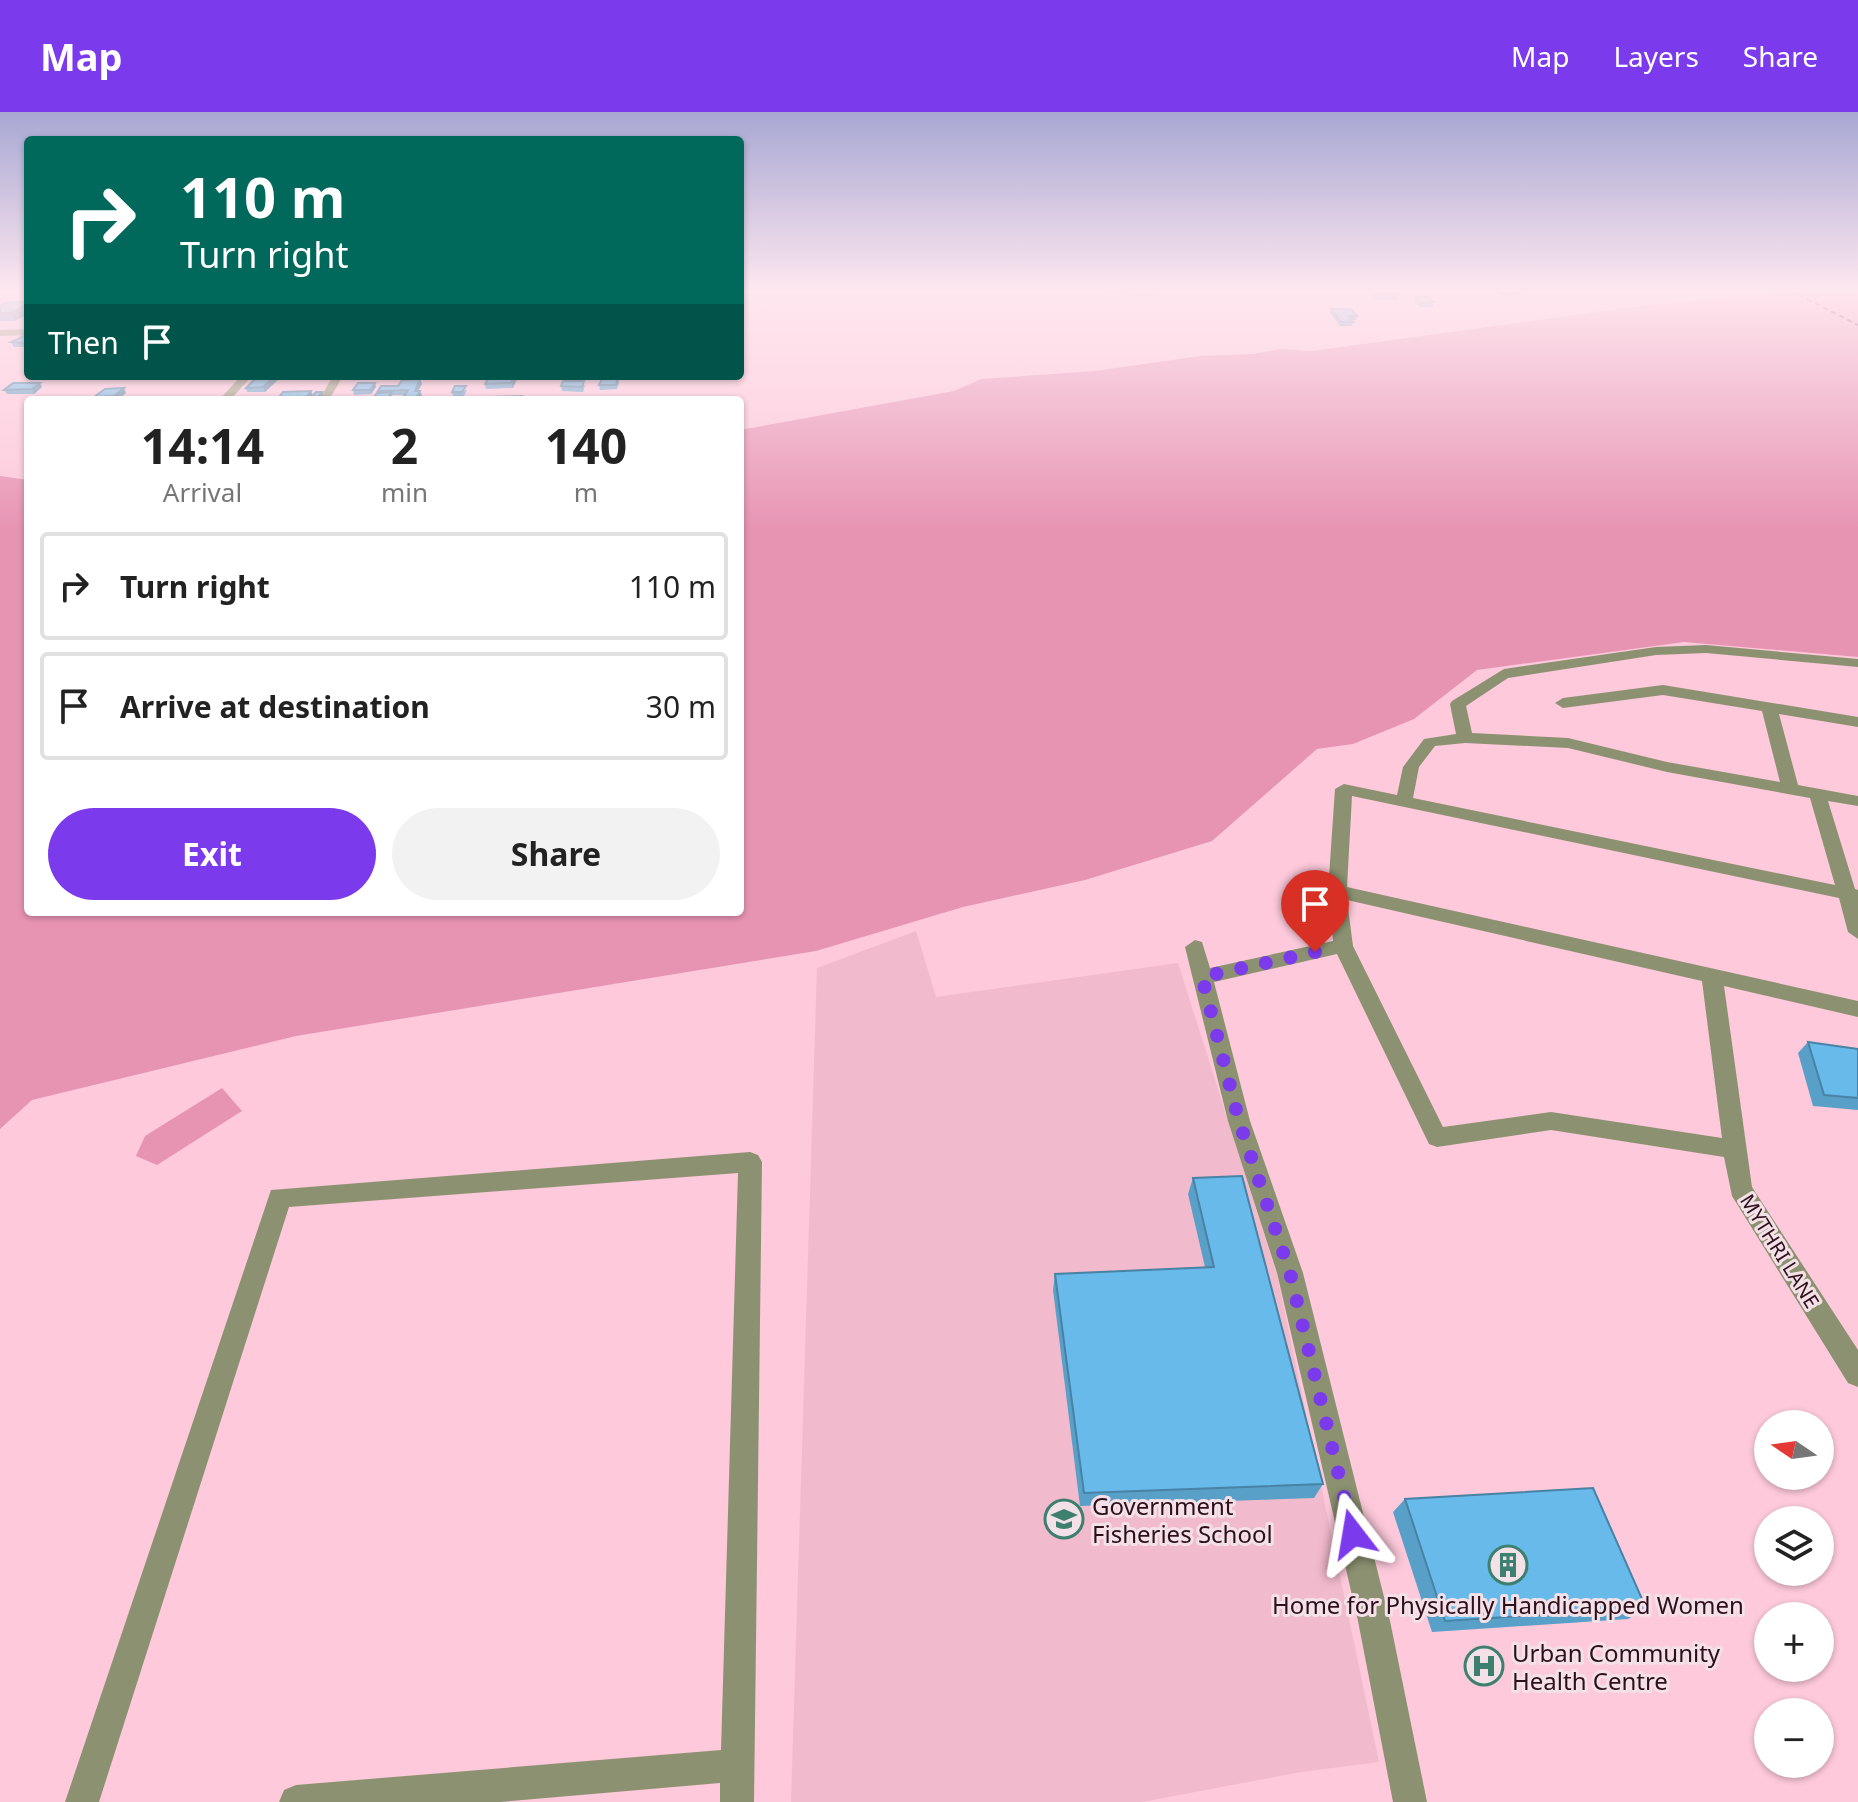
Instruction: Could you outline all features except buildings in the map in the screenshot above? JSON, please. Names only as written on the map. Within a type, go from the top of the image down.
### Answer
[{"type":"street","points":[[228,396],[243,380]]},
{"type":"street","points":[[1465,738],[1458,704],[1478,693],[1483,684],[1504,674],[1656,651],[1706,649],[1858,663]]},
{"type":"street","points":[[1563,703],[1663,690],[1858,722]]},
{"type":"street","points":[[1769,706],[1790,788]]},
{"type":"street","points":[[1404,801],[1411,767],[1430,742],[1465,738],[1568,743],[1667,767],[1858,801]]},
{"type":"street","points":[[1733,1149],[1551,1121],[1437,1137],[1343,946],[1337,891],[1344,789],[1852,895]]},
{"type":"street","points":[[1817,793],[1852,895],[1858,932]]},
{"type":"street","points":[[1337,891],[1858,1009]]},
{"type":"street","points":[[1202,977],[1343,946]]},
{"type":"street","points":[[1195,947],[1239,1121],[1290,1273],[1374,1621],[1410,1802]]},
{"type":"street","name":"MYTHRI LANE","points":[[1712,976],[1740,1189],[1858,1374]]},
{"type":"street","points":[[82,1802],[280,1197],[750,1162],[737,1802]]},
{"type":"street","points":[[296,1802],[738,1765]]},
{"type":"shaded area","points":[[1858,370],[1858,657],[1684,642],[1477,670],[1414,719],[1353,744],[1317,749],[1212,841],[1085,880],[963,907],[816,951],[296,1036],[32,1100],[0,1129],[0,476],[24,479],[24,916],[744,916],[744,429],[954,391],[981,379],[1095,371]]},
{"type":"shaded area","name":"Government Fisheries School","points":[[916,931],[936,997],[1178,963],[1277,1275],[1379,1762],[1301,1772],[1142,1802],[791,1802],[817,968]]},
{"type":"shaded area","points":[[222,1088],[242,1111],[157,1165],[136,1156],[145,1136]]},
{"type":"place","name":"Government Fisheries School","points":[[1064,1519]]},
{"type":"place","name":"Home for Physically Handicapped Women","points":[[1508,1565]]},
{"type":"place","name":"Urban Community Health Centre","points":[[1484,1666]]},
{"type":"route","points":[[1315,952],[1202,977],[1239,1121],[1290,1273],[1353,1534]]}]
